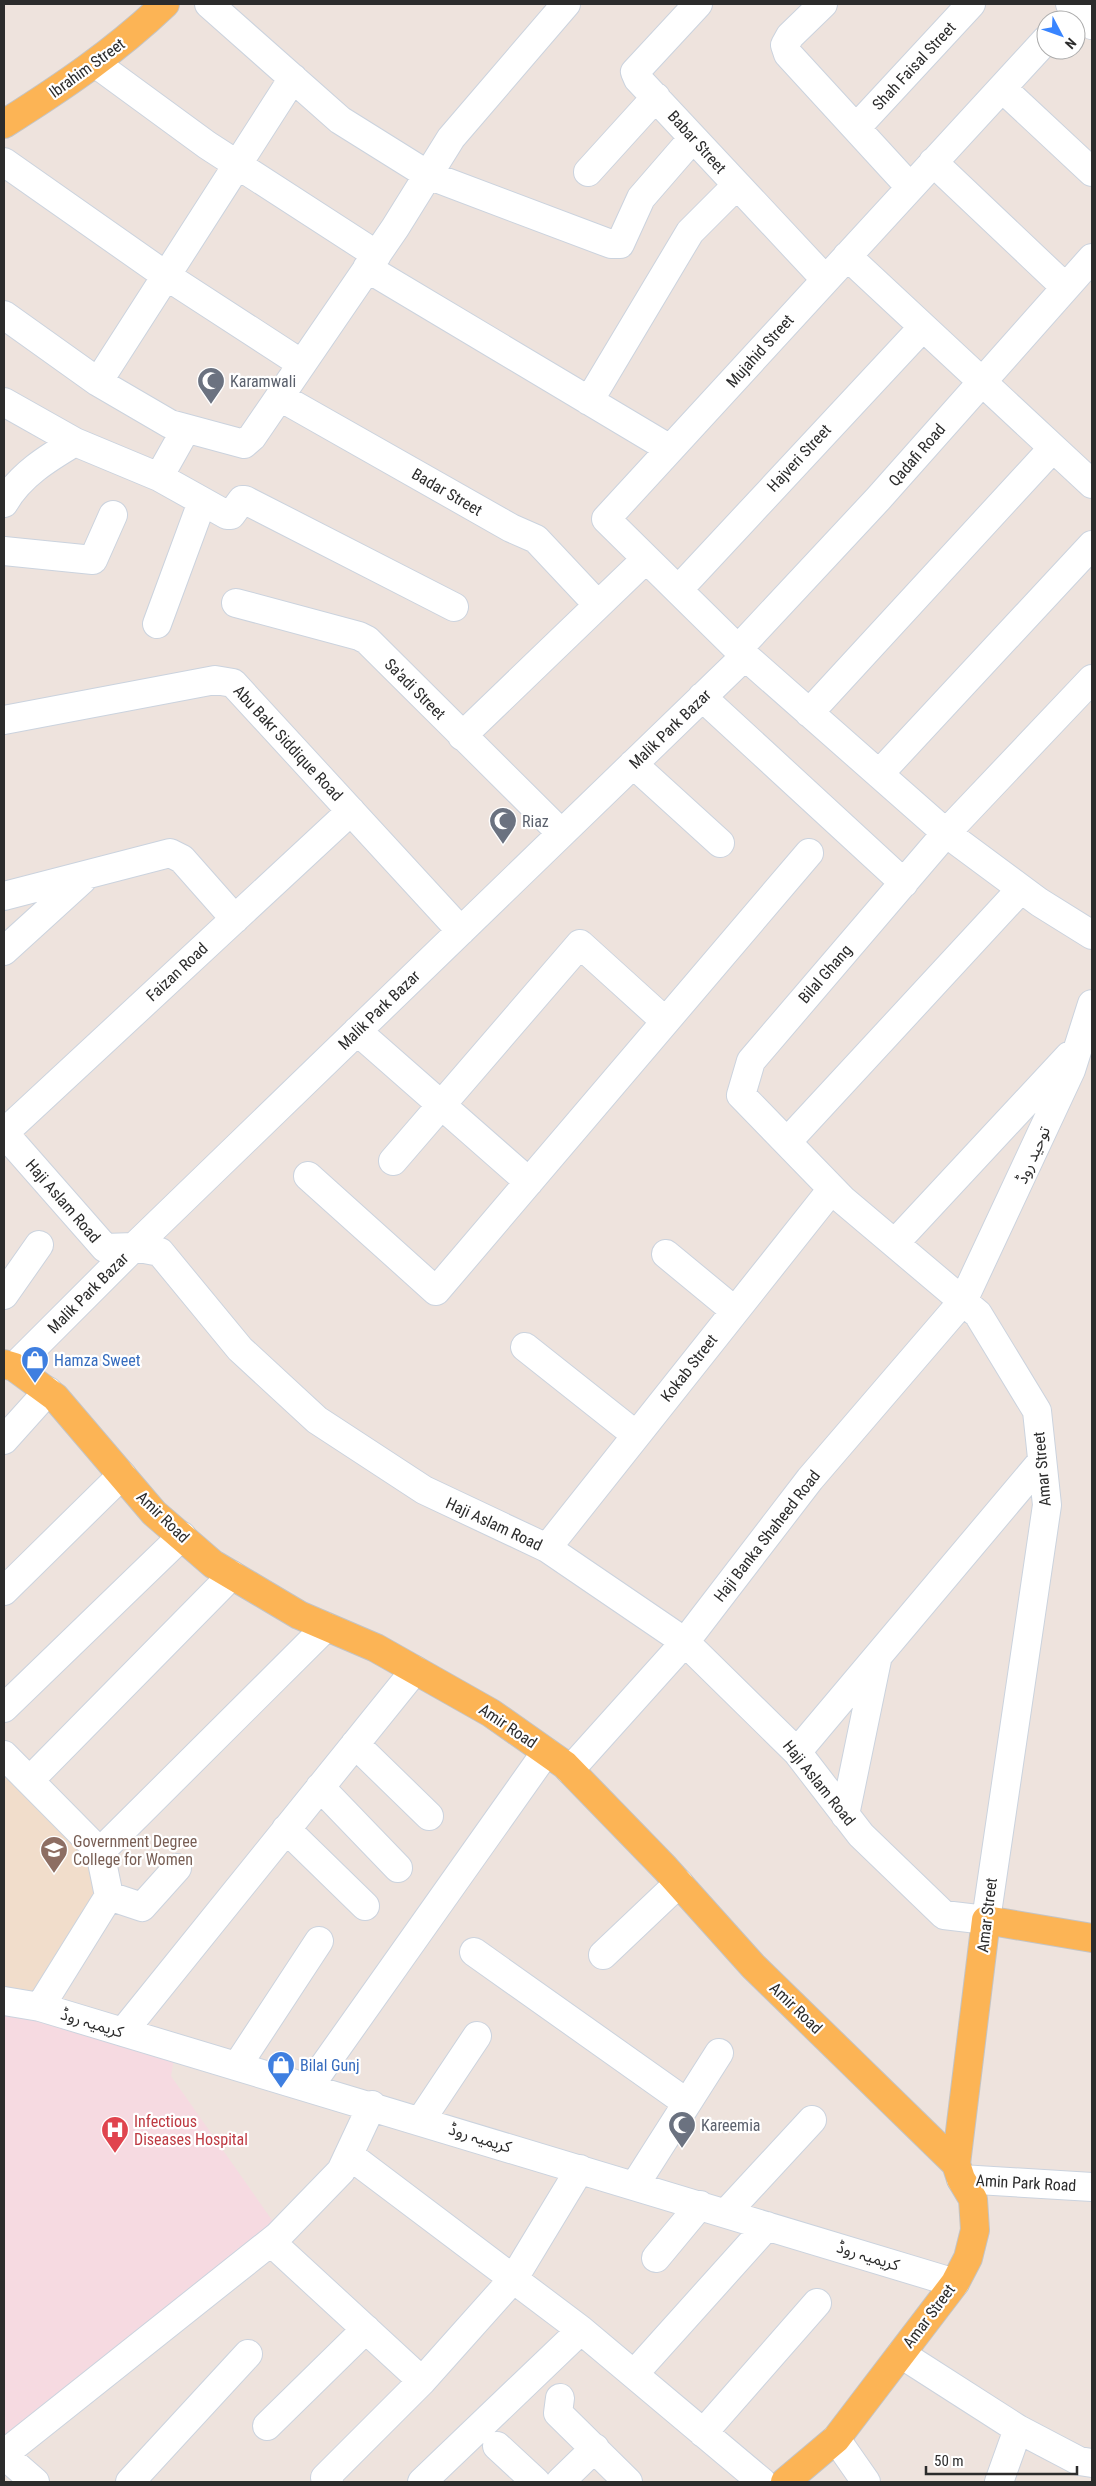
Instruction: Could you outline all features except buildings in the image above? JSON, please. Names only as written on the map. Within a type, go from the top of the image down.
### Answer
[{"type":"main road","name":"Ibrahim Street","points":[[4,124],[69,84],[140,28],[165,4]]},
{"type":"main road","name":"Amir Road","points":[[9,1365],[48,1391],[154,1513],[213,1564],[299,1616],[376,1648],[491,1713],[570,1770],[679,1883],[753,1966],[958,2172]]},
{"type":"main road","points":[[986,1920],[1092,1938]]},
{"type":"main road","name":"Amar Street","points":[[785,2482],[836,2439],[955,2283],[968,2258],[975,2230],[973,2199],[958,2172],[986,1920]]},
{"type":"street","points":[[209,4],[340,120],[428,175],[611,244],[620,244],[641,198],[693,138]]},
{"type":"street","points":[[4,315],[98,382],[170,424],[244,444],[252,437],[372,262],[451,138],[566,4]]},
{"type":"street","name":"Babar Street","points":[[698,4],[635,72],[638,79],[825,279]]},
{"type":"street","points":[[823,4],[790,36],[785,45],[788,54],[857,127],[910,187]]},
{"type":"street","name":"Shah Faisal Street","points":[[857,127],[971,4]]},
{"type":"street","name":"Mujahid Street","points":[[741,652],[606,520],[1036,51]]},
{"type":"street","points":[[95,63],[206,145],[237,165],[372,262],[589,401],[670,450]]},
{"type":"street","points":[[98,382],[293,78]]},
{"type":"street","points":[[1002,88],[1092,172]]},
{"type":"street","points":[[588,172],[656,97]]},
{"type":"street","points":[[4,162],[165,275],[302,364]]},
{"type":"street","points":[[934,162],[1065,287]]},
{"type":"street","points":[[589,401],[690,232],[737,185]]},
{"type":"street","points":[[847,256],[1052,449],[1092,484]]},
{"type":"street","name":"Qadafi Road","points":[[741,652],[1092,258]]},
{"type":"street","name":"Hajveri Street","points":[[678,590],[923,327]]},
{"type":"street","name":"Badar Street","points":[[280,397],[511,528],[536,539],[598,605]]},
{"type":"street","points":[[4,402],[75,442],[159,477],[227,515],[231,515],[242,500],[245,500],[454,608]]},
{"type":"street","points":[[159,477],[186,429]]},
{"type":"street","points":[[4,502],[10,492],[39,464],[75,442]]},
{"type":"street","points":[[809,713],[1052,449]]},
{"type":"street","points":[[157,624],[202,502]]},
{"type":"street","points":[[4,551],[92,560],[113,515]]},
{"type":"street","points":[[879,774],[1092,545]]},
{"type":"street","points":[[462,736],[646,559]]},
{"type":"street","name":"Sa'adi Street","points":[[236,603],[360,636],[367,640],[561,833]]},
{"type":"street","points":[[741,652],[946,834],[1021,889],[1092,934]]},
{"type":"street","name":"Malik Park Bazar","points":[[9,1365],[134,1247],[702,697],[741,652]]},
{"type":"street","name":"Bilal Ghang","points":[[963,1301],[832,1188],[741,1095],[751,1061],[946,834],[1092,679]]},
{"type":"street","name":"Abu Bakr Siddique Road","points":[[4,720],[215,680],[233,683],[461,931]]},
{"type":"street","points":[[702,697],[904,883]]},
{"type":"street","points":[[633,764],[720,843]]},
{"type":"street","name":"Faizan Road","points":[[4,1133],[351,811]]},
{"type":"street","points":[[4,896],[170,854],[177,855],[234,919]]},
{"type":"street","points":[[308,1176],[436,1291],[809,854]]},
{"type":"street","points":[[4,951],[85,877]]},
{"type":"street","points":[[787,1142],[1021,889]]},
{"type":"street","points":[[394,1161],[440,1104],[580,944],[665,1021]]},
{"type":"street","name":"توحید روڈ","points":[[963,1301],[1006,1214],[1067,1079],[1092,1004]]},
{"type":"street","points":[[357,1031],[529,1182]]},
{"type":"street","points":[[894,1243],[1079,1046]]},
{"type":"street","name":"Haji Aslam Road","points":[[4,1133],[105,1248],[134,1247],[160,1252],[240,1349],[317,1420],[424,1490],[547,1548],[685,1642],[797,1752],[861,1835],[944,1915],[986,1920]]},
{"type":"street","name":"Kokab Street","points":[[547,1548],[832,1188]]},
{"type":"street","points":[[4,1295],[39,1245]]},
{"type":"street","points":[[666,1254],[735,1311]]},
{"type":"street","name":"Amar Street","points":[[963,1301],[978,1314],[1037,1412],[1047,1505],[986,1920]]},
{"type":"street","name":"Haji Banka Shaheed Road","points":[[570,1770],[685,1642],[810,1479],[963,1301]]},
{"type":"street","points":[[525,1346],[636,1435]]},
{"type":"street","points":[[4,1440],[48,1391]]},
{"type":"street","points":[[797,1752],[1042,1461]]},
{"type":"street","points":[[4,1591],[122,1475]]},
{"type":"street","points":[[4,1708],[182,1536]]},
{"type":"street","points":[[30,1780],[232,1575]]},
{"type":"street","points":[[100,1852],[326,1627]]},
{"type":"street","points":[[845,1815],[878,1656]]},
{"type":"street","points":[[123,2032],[415,1670]]},
{"type":"street","points":[[355,1744],[429,1816]]},
{"type":"street","points":[[309,2087],[546,1752]]},
{"type":"street","points":[[4,1755],[100,1852],[109,1896],[40,2007]]},
{"type":"street","points":[[320,1787],[398,1868]]},
{"type":"street","points":[[286,1829],[365,1906]]},
{"type":"street","points":[[109,1896],[142,1907],[177,1868]]},
{"type":"street","points":[[603,1955],[679,1883]]},
{"type":"street","points":[[237,2066],[319,1941]]},
{"type":"street","points":[[474,1952],[688,2103]]},
{"type":"street","name":"کریمیہ روڈ","points":[[4,2001],[40,2007],[372,2105],[955,2283]]},
{"type":"street","points":[[421,2120],[477,2036]]},
{"type":"street","points":[[635,2185],[719,2053]]},
{"type":"street","points":[[35,2482],[4,2455],[271,2242],[341,2171],[372,2105]]},
{"type":"street","points":[[726,2213],[812,2120]]},
{"type":"street","points":[[349,2155],[581,2330],[762,2482]]},
{"type":"street","points":[[329,2482],[325,2478],[422,2381],[514,2278],[580,2169]]},
{"type":"street","name":"Amin Park Road","points":[[958,2172],[1092,2187]]},
{"type":"street","points":[[656,2258],[700,2205]]},
{"type":"street","points":[[634,2374],[768,2226]]},
{"type":"street","points":[[271,2242],[422,2381]]},
{"type":"street","points":[[704,2433],[817,2302]]},
{"type":"street","points":[[267,2426],[366,2329]]},
{"type":"street","points":[[426,2481],[581,2330]]},
{"type":"street","points":[[130,2482],[248,2354]]},
{"type":"street","points":[[901,2354],[1083,2469]]},
{"type":"street","points":[[560,2398],[558,2413],[628,2482]]},
{"type":"street","points":[[999,2482],[1018,2429]]},
{"type":"street","points":[[836,2439],[866,2482]]},
{"type":"street","points":[[497,2446],[536,2482]]},
{"type":"street","points":[[560,2482],[595,2448]]},
{"type":"shaded area","name":"Government Degree College for Women","points":[[4,1755],[100,1852],[109,1896],[40,2007],[4,2001]]},
{"type":"shaded area","name":"Infectious Diseases Hospital","points":[[4,2001],[176,2047],[171,2076],[281,2233],[4,2454]]},
{"type":"place","name":"Karamwali","points":[[211,405]]},
{"type":"place","name":"Riaz","points":[[503,845]]},
{"type":"place","name":"Hamza Sweet","points":[[35,1384]]},
{"type":"place","name":"Government Degree College for Women","points":[[54,1874]]},
{"type":"place","name":"Bilal Gunj","points":[[281,2089]]},
{"type":"place","name":"Kareemia","points":[[682,2149]]},
{"type":"place","name":"Infectious Diseases Hospital","points":[[115,2154]]}]
